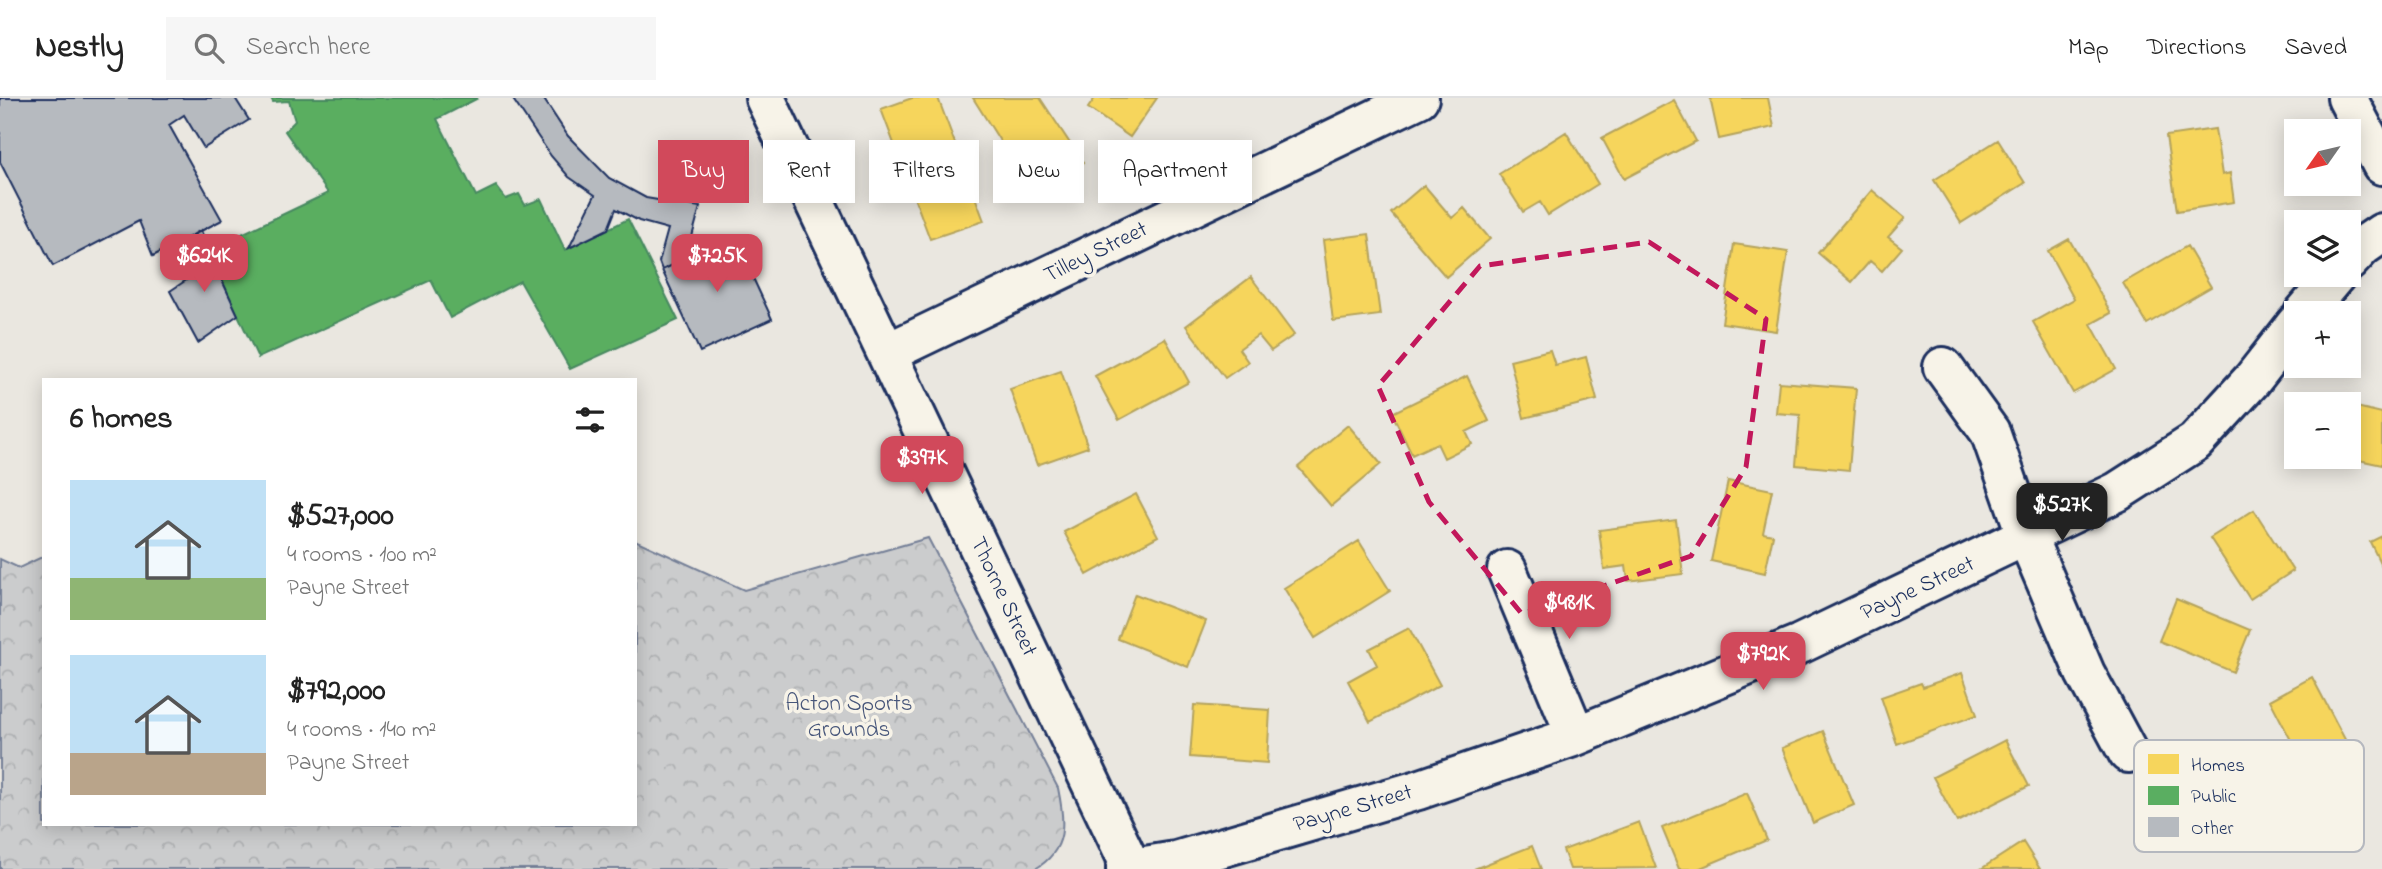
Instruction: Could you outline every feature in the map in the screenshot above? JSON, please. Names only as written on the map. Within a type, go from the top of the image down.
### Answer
[{"type":"street","name":"Thorne Street","points":[[765,98],[1130,869]]},
{"type":"street","name":"Tilley Street","points":[[887,353],[1419,98]]},
{"type":"street","points":[[2347,98],[2382,165]]},
{"type":"street","points":[[2361,248],[2382,233]]},
{"type":"street","points":[[2314,301],[2326,287]]},
{"type":"street","name":"Payne Street","points":[[1130,869],[1177,861],[1404,794],[1576,736],[1800,644],[2117,492],[2195,442],[2252,380],[2284,339]]},
{"type":"street","points":[[1944,367],[1990,432],[2027,537],[2085,674],[2128,753]]},
{"type":"street","points":[[1507,570],[1576,736]]},
{"type":"highlighted area","points":[[1649,242],[1766,319],[1746,467],[1691,556],[1522,614],[1429,502],[1378,386],[1480,266]]},
{"type":"green space","name":"Acton Sports Grounds","points":[[928,538],[1058,788],[1062,834],[1054,853],[1035,869],[0,869],[0,559],[19,568],[42,557],[42,826],[637,826],[637,541],[744,590]]},
{"type":"building: Homes","points":[[912,98],[938,98],[954,140],[893,140],[881,109]]},
{"type":"building: Homes","points":[[973,98],[1040,98],[1068,140],[999,140]]},
{"type":"building: Homes","points":[[1095,98],[1157,98],[1130,137],[1088,108]]},
{"type":"building: Homes","points":[[1710,98],[1768,98],[1774,127],[1719,139]]},
{"type":"building: Homes","points":[[1674,100],[1696,141],[1624,179],[1602,138]]},
{"type":"building: Homes","points":[[2215,129],[2222,175],[2230,173],[2234,202],[2177,211],[2166,136]]},
{"type":"building: Homes","points":[[1566,132],[1598,184],[1548,215],[1540,202],[1523,212],[1499,174]]},
{"type":"building: Homes","points":[[1998,140],[2025,183],[1961,223],[1934,180]]},
{"type":"building: Homes","points":[[1424,185],[1452,218],[1464,208],[1490,239],[1446,277],[1391,213]]},
{"type":"building: Homes","points":[[1872,190],[1905,218],[1888,237],[1902,248],[1882,271],[1870,261],[1852,282],[1818,253]]},
{"type":"building: Homes","points":[[916,203],[977,203],[984,221],[930,239]]},
{"type":"building: Homes","points":[[1369,234],[1380,315],[1333,321],[1323,240]]},
{"type":"building: Homes","points":[[2069,239],[2111,313],[2091,324],[2116,369],[2073,393],[2033,322],[2074,299],[2048,251]]},
{"type":"building: Homes","points":[[1734,244],[1788,252],[1776,331],[1722,323]]},
{"type":"building: Homes","points":[[2187,246],[2211,287],[2147,324],[2123,283]]},
{"type":"building: Homes","points":[[1251,277],[1294,335],[1271,351],[1258,335],[1239,349],[1248,362],[1225,378],[1186,326]]},
{"type":"building: Homes","points":[[1165,338],[1189,382],[1119,420],[1095,376]]},
{"type":"building: Homes","points":[[1550,350],[1555,365],[1586,357],[1597,400],[1524,418],[1510,360]]},
{"type":"building: Homes","points":[[1061,371],[1088,447],[1037,465],[1010,389]]},
{"type":"building: Homes","points":[[1467,376],[1489,421],[1466,432],[1472,444],[1444,458],[1437,443],[1412,455],[1392,413]]},
{"type":"building: Homes","points":[[1779,382],[1856,388],[1849,470],[1796,465],[1800,415],[1776,413]]},
{"type":"building: Homes","points":[[2361,408],[2382,413],[2382,465],[2361,460]]},
{"type":"building: Homes","points":[[1348,425],[1381,464],[1331,506],[1298,467]]},
{"type":"building: Homes","points":[[1728,481],[1772,490],[1763,533],[1773,535],[1765,573],[1711,561]]},
{"type":"building: Homes","points":[[1136,494],[1158,536],[1087,575],[1064,532]]},
{"type":"building: Homes","points":[[2254,510],[2293,571],[2250,599],[2210,538]]},
{"type":"building: Homes","points":[[1676,520],[1683,574],[1628,581],[1626,566],[1604,569],[1599,530]]},
{"type":"building: Homes","points":[[2382,536],[2382,567],[2370,542]]},
{"type":"building: Homes","points":[[1359,541],[1390,591],[1315,638],[1284,588]]},
{"type":"building: Homes","points":[[1135,594],[1206,621],[1188,667],[1118,639]]},
{"type":"building: Homes","points":[[2176,599],[2250,630],[2233,672],[2159,641]]},
{"type":"building: Homes","points":[[1409,628],[1440,685],[1370,722],[1348,681],[1377,665],[1369,649]]},
{"type":"building: Homes","points":[[1962,673],[1977,715],[1897,744],[1881,697],[1921,683],[1923,687]]},
{"type":"building: Homes","points":[[2312,677],[2345,740],[2291,740],[2270,700]]},
{"type":"building: Homes","points":[[1194,705],[1270,710],[1267,763],[1190,757]]},
{"type":"building: Homes","points":[[1823,731],[1854,805],[1813,823],[1782,748]]},
{"type":"building: Homes","points":[[2005,740],[2029,786],[1957,822],[1933,777]]},
{"type":"building: Homes","points":[[1747,793],[1767,840],[1698,869],[1679,869],[1662,828]]},
{"type":"building: Homes","points":[[1639,822],[1656,868],[1570,869],[1563,850]]},
{"type":"building: Homes","points":[[2023,842],[2040,869],[1981,869]]},
{"type":"building: Homes","points":[[1532,846],[1541,869],[1474,869]]},
{"type":"building: Public","points":[[271,98],[478,98],[437,119],[476,196],[496,186],[506,199],[519,194],[525,205],[541,199],[565,250],[628,219],[678,320],[570,369],[520,281],[450,318],[431,280],[258,358],[208,250],[328,193],[285,131],[295,121],[289,101],[273,102]]},
{"type":"building: Other","points":[[0,98],[235,98],[249,120],[204,148],[184,115],[169,125],[222,220],[153,256],[139,221],[53,266],[0,162]]},
{"type":"building: Other","points":[[512,98],[543,98],[568,136],[609,178],[646,198],[658,200],[658,203],[700,207],[686,259],[662,270],[659,262],[668,229],[639,221],[616,209],[608,229],[569,248],[595,195],[569,177],[551,156]]},
{"type":"building: Other","points":[[201,230],[238,315],[198,343],[170,291],[200,271],[186,239]]},
{"type":"building: Other","points":[[734,237],[772,319],[700,352],[662,270]]}]
